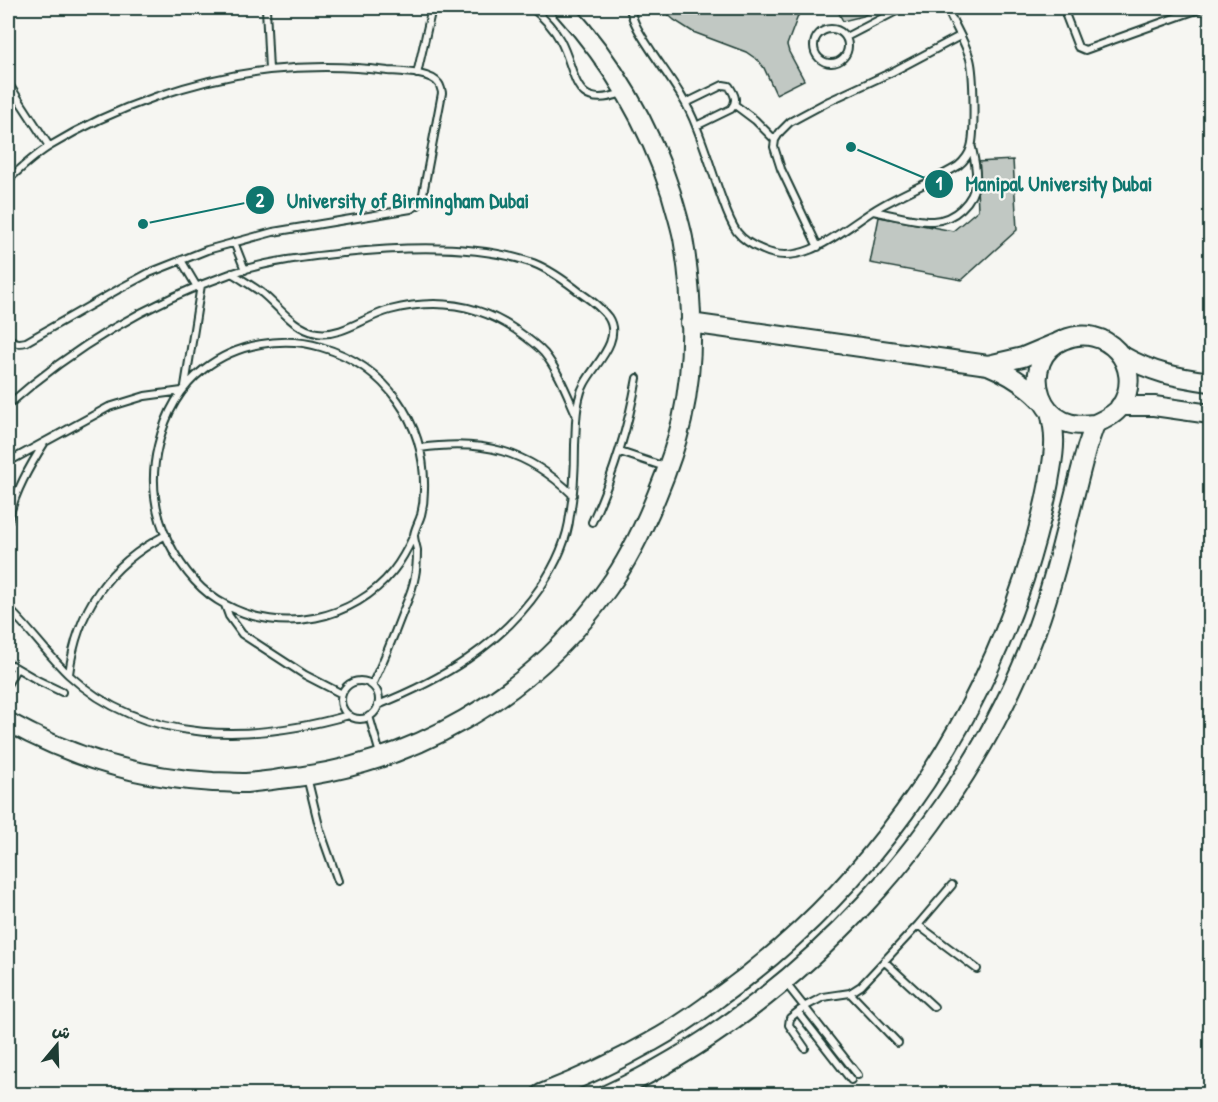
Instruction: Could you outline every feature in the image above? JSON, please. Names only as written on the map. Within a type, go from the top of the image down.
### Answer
[{"type":"street","points":[[8,722],[81,756],[134,771],[188,780],[243,783],[307,777],[352,767],[404,750],[453,726],[490,704],[524,679],[555,651],[590,612],[626,560],[650,513],[669,468],[682,421],[688,385],[690,323],[687,266],[682,235],[666,177],[626,91],[605,58],[563,8]]},
{"type":"street","points":[[690,323],[988,365],[1018,379],[1063,421],[1079,425],[1095,424],[1109,417],[1120,406],[1128,390],[1128,372],[1121,356]]},
{"type":"street","points":[[988,365],[1023,357],[1073,335],[1091,335],[1108,342],[1121,356],[1138,365],[1156,372],[1210,382]]},
{"type":"street","points":[[541,1095],[652,1041],[736,985],[776,953],[848,882],[880,844],[930,776],[963,720],[993,660],[1017,599],[1037,536],[1053,458],[1054,435],[1046,406],[1038,389],[1037,376],[1046,352],[1056,343]]},
{"type":"street","points":[[1120,406],[1154,406],[1210,414]]},
{"type":"street","points":[[608,1095],[663,1066],[706,1039],[784,981],[852,918],[882,885],[937,816],[982,746],[1020,671],[1049,593],[1085,453],[1095,424]]},
{"type":"lane","points":[[266,8],[269,70]]},
{"type":"lane","points":[[417,74],[432,8]]},
{"type":"lane","points":[[532,8],[553,29],[561,41],[580,89],[587,95],[602,99],[626,91]]},
{"type":"lane","points":[[630,8],[631,17],[686,104],[728,216],[738,232],[751,245],[768,253],[786,255],[818,247],[872,211],[958,166],[972,146]]},
{"type":"lane","points":[[846,37],[902,8]]},
{"type":"lane","points":[[872,211],[932,221],[945,219],[957,213],[973,192],[976,180],[972,146],[972,71],[970,59],[947,8]]},
{"type":"lane","points":[[1073,8],[1067,12],[1066,16],[1078,47],[1085,50],[1202,8]]},
{"type":"lane","points":[[831,29],[839,31],[846,37],[848,45],[846,54],[841,60],[832,63],[824,61],[817,55],[814,47],[816,38],[822,32],[831,29]]},
{"type":"lane","points":[[818,247],[777,158],[774,147],[780,132],[790,122],[829,101],[900,68],[960,36]]},
{"type":"lane","points":[[8,180],[49,147],[83,128],[155,98],[221,79],[269,70],[343,68],[380,70],[433,78],[440,84],[442,93],[422,199],[411,209],[404,212],[273,232],[234,242],[149,273],[26,342],[20,344],[8,338]]},
{"type":"lane","points":[[8,83],[49,147]]},
{"type":"lane","points":[[686,104],[720,86],[729,86],[734,95],[735,105],[731,109],[696,126]]},
{"type":"lane","points":[[735,105],[755,120],[775,140]]},
{"type":"lane","points":[[234,242],[245,270]]},
{"type":"lane","points":[[8,405],[49,372],[124,322],[199,286],[232,273],[272,263],[325,255],[397,249],[450,249],[481,252],[534,263],[555,273],[576,289],[608,316],[612,333],[611,342],[581,392],[576,414],[570,517],[566,539],[548,577],[523,611],[493,640],[459,666],[422,686],[378,705]]},
{"type":"lane","points":[[181,260],[199,286],[184,389]]},
{"type":"lane","points":[[232,273],[256,288],[300,327],[320,333],[339,331],[389,310],[410,306],[452,304],[485,313],[507,324],[544,353],[556,372],[576,414]]},
{"type":"lane","points":[[299,342],[338,352],[356,361],[387,387],[408,417],[420,448],[424,470],[421,514],[405,554],[379,586],[363,599],[325,616],[304,620],[273,620],[243,613],[225,605],[195,582],[184,567],[165,535],[155,503],[154,460],[166,418],[184,389],[205,368],[227,354],[252,345],[299,342]]},
{"type":"lane","points":[[592,522],[620,452],[637,378]]},
{"type":"lane","points":[[8,462],[109,407],[145,396],[184,389]]},
{"type":"lane","points":[[8,521],[25,475],[45,442]]},
{"type":"lane","points":[[420,448],[463,445],[498,450],[549,473],[573,495]]},
{"type":"lane","points":[[620,452],[669,468]]},
{"type":"lane","points":[[69,674],[79,629],[100,588],[136,553],[165,535]]},
{"type":"lane","points":[[372,686],[415,579],[417,550],[414,536]]},
{"type":"lane","points":[[8,592],[8,609],[69,674],[89,691],[127,713],[159,725],[210,733],[271,731],[300,727],[349,715]]},
{"type":"lane","points":[[225,605],[229,616],[242,634],[305,675],[342,694]]},
{"type":"lane","points":[[8,663],[62,692]]},
{"type":"lane","points":[[8,683],[16,669]]},
{"type":"lane","points":[[355,682],[367,682],[377,691],[378,705],[375,712],[369,716],[362,719],[355,718],[349,715],[342,706],[342,694],[349,685],[355,682]]},
{"type":"lane","points":[[369,716],[381,758]]},
{"type":"lane","points":[[307,777],[320,830],[338,881]]},
{"type":"lane","points":[[805,1048],[789,1024],[790,1018],[823,997],[850,993],[861,986],[952,885]]},
{"type":"lane","points":[[918,925],[976,969]]},
{"type":"lane","points":[[885,962],[934,1007]]},
{"type":"lane","points":[[784,981],[858,1075]]},
{"type":"lane","points":[[850,993],[898,1043]]},
{"type":"lane","points":[[798,1012],[851,1080]]},
{"type":"building","points":[[661,8],[801,8],[787,45],[804,80],[776,94],[759,61],[746,52],[693,32]]},
{"type":"building","points":[[836,8],[877,8],[863,16],[843,21]]},
{"type":"building","points":[[1013,160],[1017,230],[962,280],[870,263],[879,217],[953,231],[978,210],[976,162]]},
{"type":"place","name":"Manipal University Dubai","points":[[851,147]]},
{"type":"place","name":"University of Birmingham Dubai","points":[[143,224]]}]
